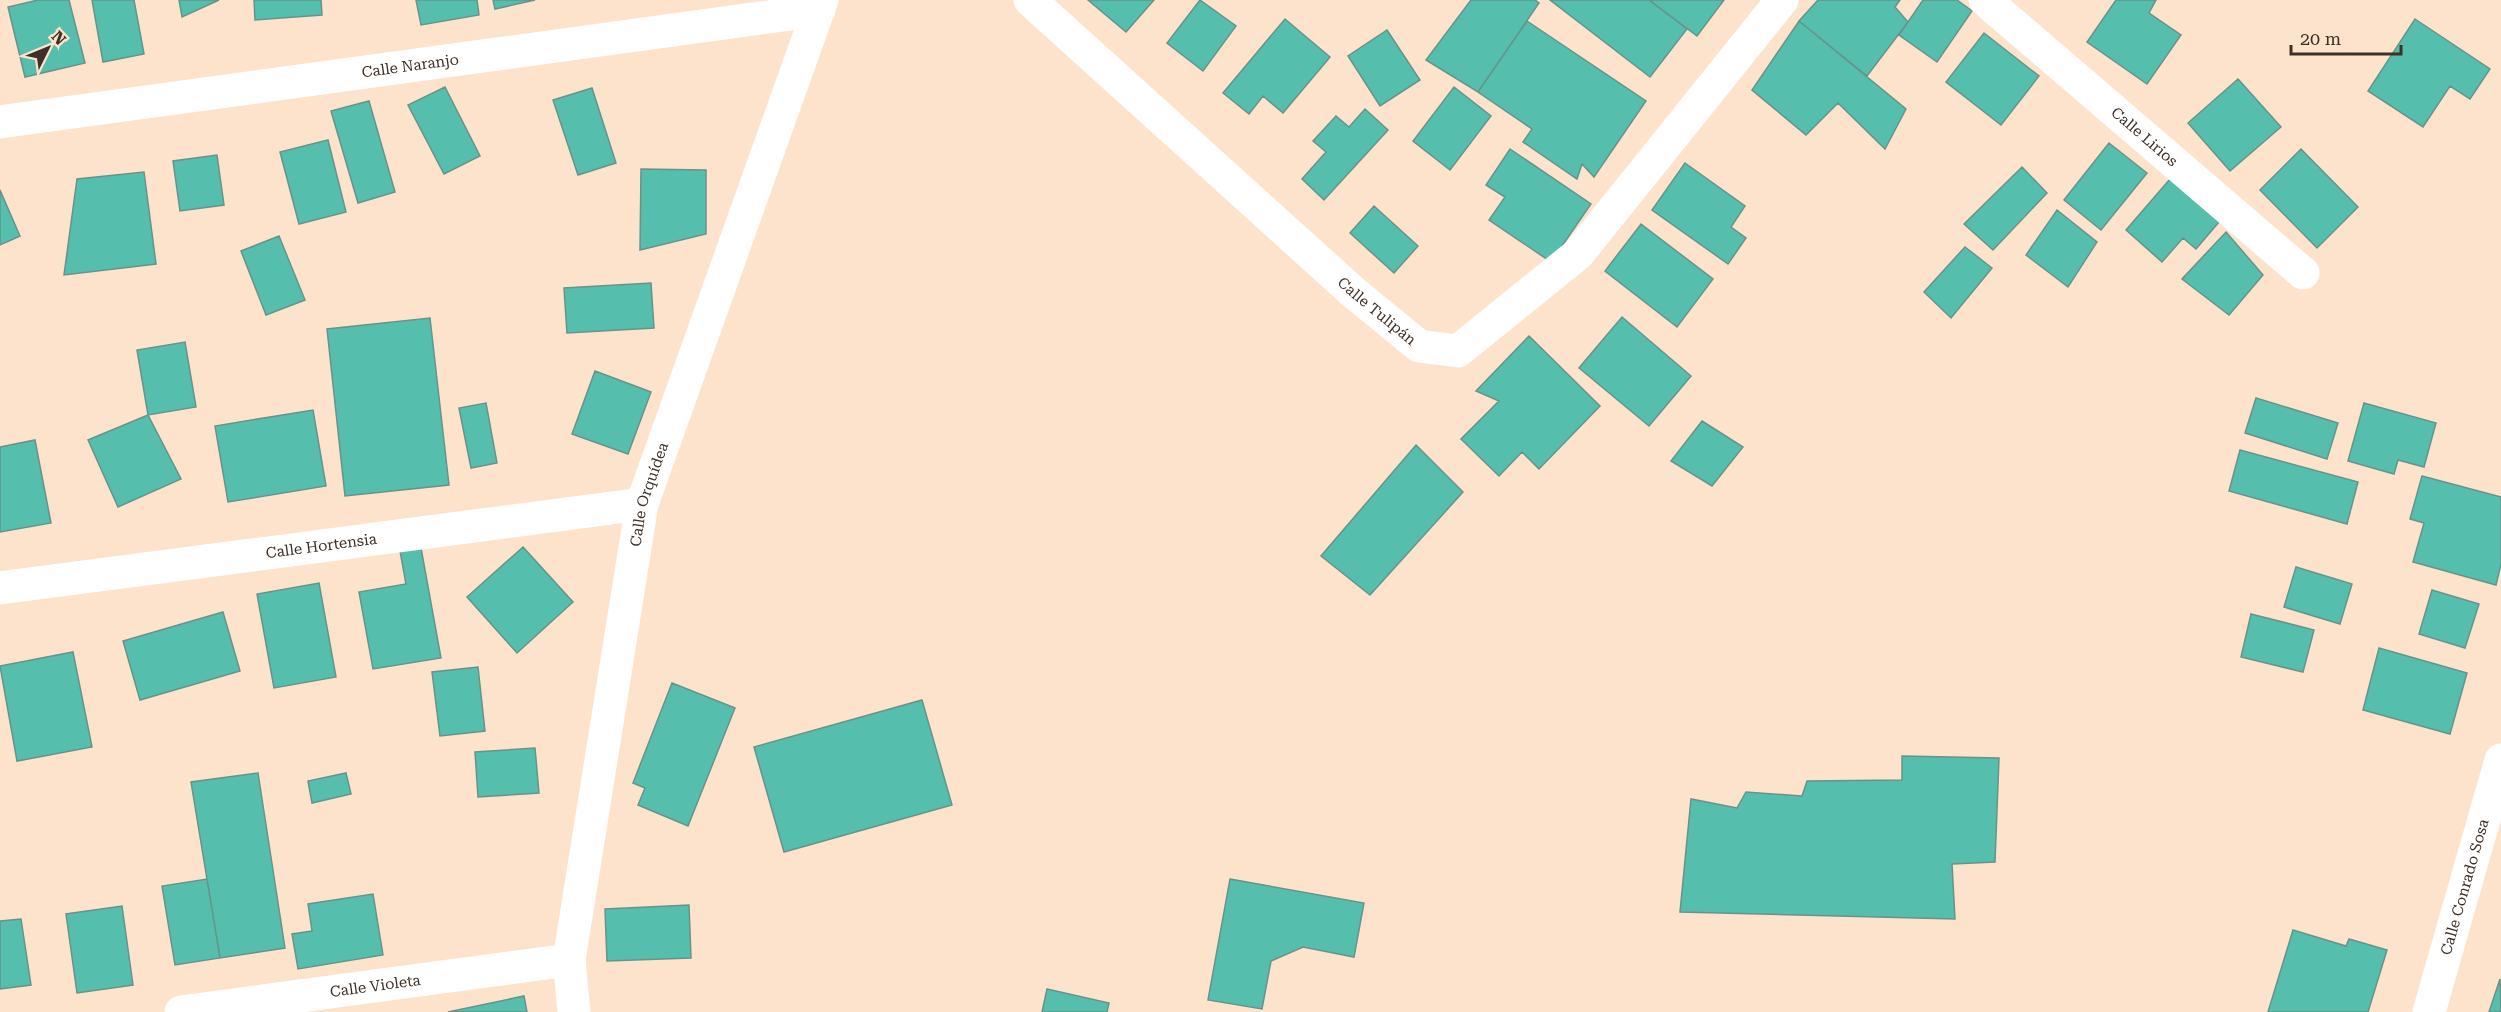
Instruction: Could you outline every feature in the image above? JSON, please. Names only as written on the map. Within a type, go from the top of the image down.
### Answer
[{"type":"street","name":"Calle Tulipán","points":[[1030,0],[1361,298],[1419,346],[1458,351],[1578,254],[1782,0]]},
{"type":"street","name":"Calle Lirios","points":[[1985,0],[2303,273]]},
{"type":"street","name":"Calle Naranjo","points":[[0,122],[821,5]]},
{"type":"street","name":"Calle Orquídea","points":[[574,1012],[569,960],[642,504],[821,5]]},
{"type":"street","name":"Calle Hortensia","points":[[0,588],[642,504]]},
{"type":"street","name":"Calle Conrado Sosa","points":[[2428,1012],[2501,760]]},
{"type":"street","name":"Calle Violeta","points":[[181,1012],[569,960]]},
{"type":"building","points":[[38,0],[69,0],[85,63],[25,77],[8,7]]},
{"type":"building","points":[[92,0],[134,0],[144,54],[103,62]]},
{"type":"building","points":[[179,0],[219,0],[182,17]]},
{"type":"building","points":[[254,0],[321,0],[322,15],[255,20]]},
{"type":"building","points":[[416,0],[477,0],[479,15],[421,25]]},
{"type":"building","points":[[493,0],[535,0],[495,9]]},
{"type":"building","points":[[1088,0],[1154,0],[1126,32]]},
{"type":"building","points":[[1200,0],[1236,26],[1203,71],[1167,43]]},
{"type":"building","points":[[1471,0],[1535,0],[1539,3],[1478,92],[1426,60]]},
{"type":"building","points":[[1550,0],[1649,0],[1687,29],[1650,77]]},
{"type":"building","points":[[1649,0],[1724,0],[1697,36]]},
{"type":"building","points":[[1818,0],[1900,0],[1895,7],[1908,22],[1867,76],[1799,21]]},
{"type":"building","points":[[1923,0],[1957,0],[1972,11],[1937,62],[1899,35]]},
{"type":"building","points":[[2116,0],[2156,0],[2149,13],[2181,35],[2147,84],[2087,42]]},
{"type":"building","points":[[1285,19],[1330,57],[1283,113],[1263,96],[1249,114],[1223,93]]},
{"type":"building","points":[[2415,19],[2490,69],[2470,99],[2450,86],[2423,127],[2368,91]]},
{"type":"building","points":[[1527,21],[1646,101],[1594,177],[1582,164],[1577,179],[1523,142],[1532,129],[1478,92]]},
{"type":"building","points":[[1799,21],[1906,109],[1885,149],[1838,103],[1806,135],[1752,90]]},
{"type":"building","points":[[1387,30],[1420,80],[1380,106],[1348,56]]},
{"type":"building","points":[[1984,33],[2039,76],[2001,125],[1946,82]]},
{"type":"building","points":[[2238,79],[2281,127],[2230,171],[2188,123]]},
{"type":"building","points":[[445,87],[480,156],[444,174],[408,105]]},
{"type":"building","points":[[1454,87],[1491,116],[1450,170],[1413,141]]},
{"type":"building","points":[[592,88],[616,163],[578,175],[553,100]]},
{"type":"building","points":[[369,101],[395,192],[358,203],[331,111]]},
{"type":"building","points":[[1365,109],[1388,130],[1324,200],[1302,179],[1326,152],[1313,141],[1336,116],[1349,127]]},
{"type":"building","points":[[328,140],[346,212],[299,224],[280,152]]},
{"type":"building","points":[[2109,143],[2147,173],[2101,230],[2064,200]]},
{"type":"building","points":[[1510,149],[1591,204],[1551,262],[1489,220],[1505,197],[1486,185]]},
{"type":"building","points":[[2301,149],[2358,207],[2317,248],[2260,190]]},
{"type":"building","points":[[217,155],[224,205],[180,211],[173,161]]},
{"type":"building","points":[[1685,163],[1745,206],[1731,227],[1746,238],[1728,264],[1652,210]]},
{"type":"building","points":[[2022,167],[2047,193],[1993,250],[1964,224]]},
{"type":"building","points":[[641,169],[706,170],[706,234],[640,250]]},
{"type":"building","points":[[144,172],[156,264],[64,275],[77,179]]},
{"type":"building","points":[[2170,179],[2219,222],[2196,249],[2183,238],[2162,262],[2126,230]]},
{"type":"building","points":[[0,190],[20,236],[0,245]]},
{"type":"building","points":[[1374,206],[1418,246],[1394,273],[1350,233]]},
{"type":"building","points":[[2057,210],[2097,242],[2068,287],[2026,255]]},
{"type":"building","points":[[1641,224],[1713,279],[1677,327],[1605,271]]},
{"type":"building","points":[[2226,232],[2263,275],[2229,315],[2182,279]]},
{"type":"building","points":[[279,236],[305,300],[266,315],[241,251]]},
{"type":"building","points":[[1965,247],[1992,268],[1951,318],[1924,292]]},
{"type":"building","points":[[651,283],[654,328],[567,333],[564,288]]},
{"type":"building","points":[[1622,317],[1691,376],[1649,426],[1579,368]]},
{"type":"building","points":[[430,318],[449,485],[345,496],[327,329]]},
{"type":"building","points":[[1529,336],[1600,406],[1539,469],[1522,452],[1499,476],[1461,439],[1499,401],[1476,391]]},
{"type":"building","points":[[185,342],[196,407],[148,415],[137,350]]},
{"type":"building","points":[[595,371],[651,392],[628,454],[572,434]]},
{"type":"building","points":[[2256,398],[2338,423],[2327,459],[2245,433]]},
{"type":"building","points":[[486,403],[497,463],[471,468],[459,408]]},
{"type":"building","points":[[2364,403],[2436,423],[2424,467],[2398,460],[2394,474],[2348,461]]},
{"type":"building","points":[[313,410],[326,486],[228,502],[215,426]]},
{"type":"building","points":[[148,415],[181,479],[118,507],[88,440]]},
{"type":"building","points":[[1702,421],[1743,447],[1712,486],[1671,461]]},
{"type":"building","points":[[35,440],[51,523],[0,532],[0,447]]},
{"type":"building","points":[[1416,445],[1463,492],[1370,595],[1321,556]]},
{"type":"building","points":[[2240,450],[2358,482],[2347,524],[2229,491]]},
{"type":"building","points":[[2422,476],[2501,497],[2501,564],[2496,585],[2413,562],[2424,523],[2410,519]]},
{"type":"building","points":[[523,547],[573,602],[517,653],[467,597]]},
{"type":"building","points":[[421,548],[441,658],[373,669],[359,592],[406,584],[400,551]]},
{"type":"building","points":[[2296,567],[2352,584],[2340,624],[2284,607]]},
{"type":"building","points":[[319,583],[336,677],[274,688],[257,594]]},
{"type":"building","points":[[2432,590],[2479,604],[2465,648],[2419,634]]},
{"type":"building","points":[[223,612],[240,671],[140,700],[123,641]]},
{"type":"building","points":[[2251,614],[2314,630],[2303,672],[2241,657]]},
{"type":"building","points":[[2379,648],[2467,673],[2450,734],[2363,710]]},
{"type":"building","points":[[73,652],[92,747],[17,761],[0,666]]},
{"type":"building","points":[[478,667],[485,731],[440,736],[432,672]]},
{"type":"building","points":[[672,683],[735,708],[688,826],[638,805],[645,788],[633,783]]},
{"type":"building","points":[[922,700],[952,805],[784,852],[754,747]]},
{"type":"building","points":[[535,748],[539,793],[478,797],[475,752]]},
{"type":"building","points":[[1902,756],[1999,758],[1995,862],[1952,864],[1955,919],[1680,912],[1691,799],[1737,808],[1746,792],[1802,796],[1807,781],[1902,780]]},
{"type":"building","points":[[258,773],[285,948],[220,958],[191,782]]},
{"type":"building","points":[[346,773],[351,794],[312,803],[308,781]]},
{"type":"building","points":[[207,879],[220,958],[175,965],[162,886]]},
{"type":"building","points":[[1230,879],[1364,903],[1354,957],[1303,947],[1271,961],[1262,1009],[1208,1000]]},
{"type":"building","points":[[373,894],[383,955],[298,969],[292,934],[312,931],[308,904]]},
{"type":"building","points":[[689,905],[691,958],[607,961],[605,909]]},
{"type":"building","points":[[122,906],[133,985],[77,993],[66,914]]},
{"type":"building","points":[[21,919],[31,985],[0,989],[0,921]]},
{"type":"building","points":[[2293,930],[2346,946],[2349,939],[2387,950],[2368,1012],[2268,1012]]},
{"type":"building","points":[[2500,979],[2501,1012],[2489,1012]]},
{"type":"building","points":[[1047,989],[1109,1003],[1107,1012],[1042,1012]]},
{"type":"building","points":[[524,996],[527,1012],[448,1012]]}]
